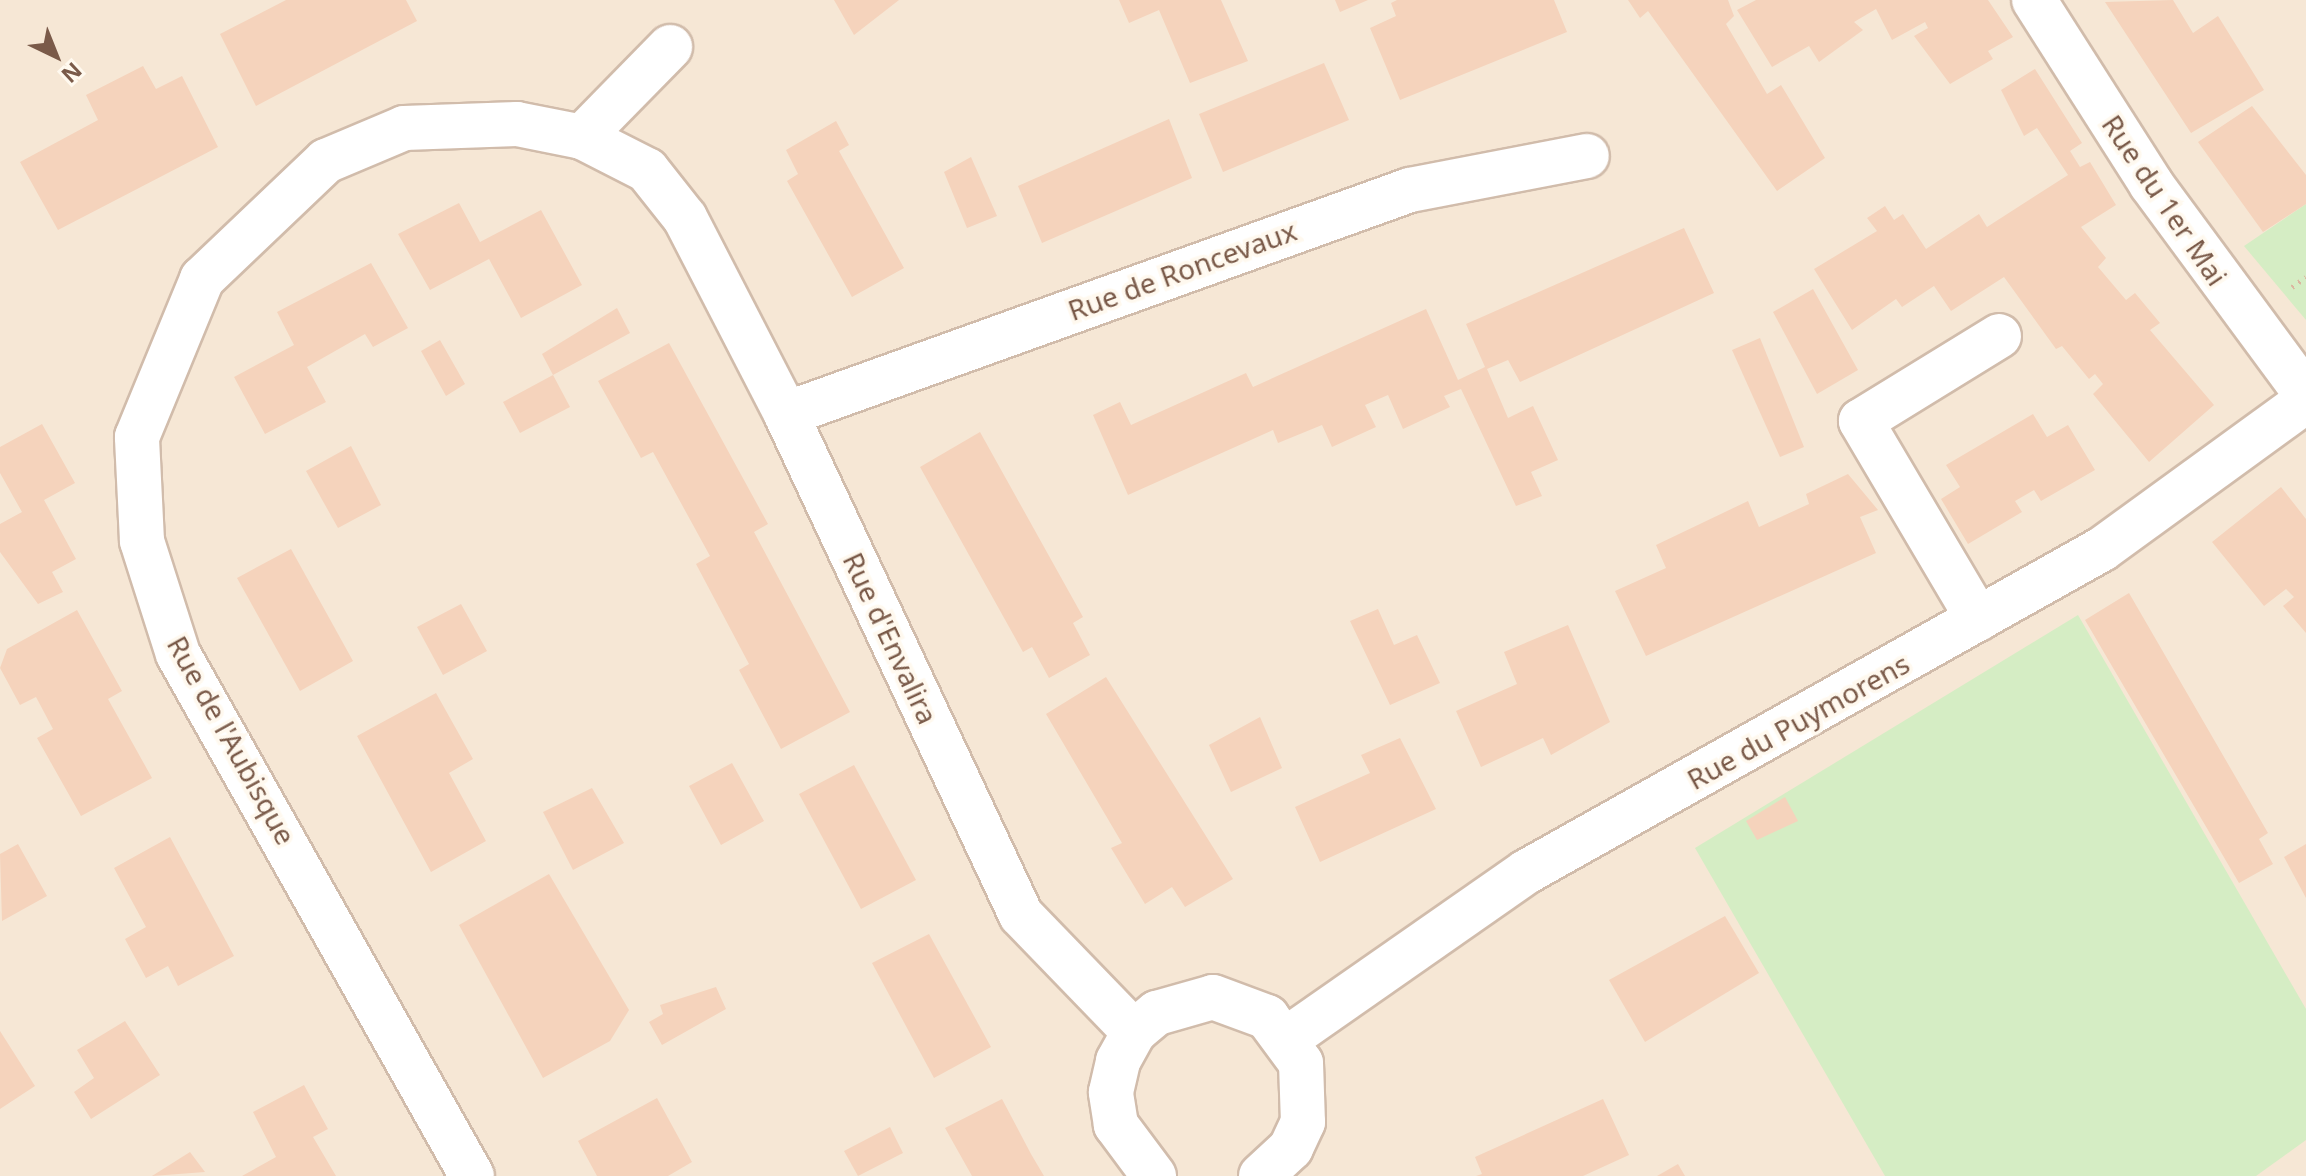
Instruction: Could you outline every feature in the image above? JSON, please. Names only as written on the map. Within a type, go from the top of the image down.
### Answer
[{"type":"street","name":"Rue du 1er Mai","points":[[2034,0],[2151,184],[2306,394]]},
{"type":"street","points":[[582,137],[670,47]]},
{"type":"street","name":"Rue de l'Aubisque","points":[[472,1176],[178,654],[142,541],[137,437],[202,279],[326,161],[404,128],[517,124],[582,137],[647,170],[685,218]]},
{"type":"street","name":"Rue de Roncevaux","points":[[786,414],[1410,190],[1587,156]]},
{"type":"street","name":"Rue d'Envalira","points":[[685,218],[786,414],[1021,915],[1134,1032]]},
{"type":"street","points":[[1978,619],[1861,421],[1999,336]]},
{"type":"street","name":"Rue du Puymorens","points":[[1288,1038],[1526,872],[2102,549],[2306,401]]},
{"type":"street","points":[[1154,1176],[1121,1135],[1111,1092],[1134,1032],[1184,1001],[1213,997],[1267,1017],[1288,1038],[1301,1063],[1303,1122],[1291,1148],[1261,1176]]},
{"type":"shaded area","points":[[0,0],[2306,0],[2306,1176],[0,1176]]},
{"type":"green space","points":[[2306,204],[2306,320],[2244,246]]},
{"type":"green space","points":[[2078,615],[2306,1009],[2306,1140],[2256,1176],[1885,1176],[1695,848]]},
{"type":"building","points":[[286,0],[406,0],[417,21],[256,106],[220,34]]},
{"type":"building","points":[[834,0],[899,0],[854,35]]},
{"type":"building","points":[[1119,0],[1221,0],[1248,61],[1190,83],[1159,10],[1129,23]]},
{"type":"building","points":[[1335,0],[1368,0],[1340,12]]},
{"type":"building","points":[[1397,0],[1554,0],[1567,32],[1400,100],[1370,28],[1396,16],[1391,3]]},
{"type":"building","points":[[1628,0],[1728,0],[1734,16],[1726,24],[1767,94],[1781,85],[1825,158],[1777,191],[1648,11],[1640,18]]},
{"type":"building","points":[[1756,0],[1988,0],[2013,37],[1988,51],[1993,59],[1950,84],[1914,36],[1928,28],[1925,22],[1892,40],[1876,9],[1854,22],[1863,30],[1819,62],[1809,46],[1772,67],[1737,10]]},
{"type":"building","points":[[2173,0],[2193,33],[2218,16],[2264,90],[2191,133],[2105,2]]},
{"type":"building","points":[[1324,63],[1349,120],[1223,172],[1199,114]]},
{"type":"building","points":[[143,66],[156,89],[182,76],[218,147],[58,230],[20,162],[98,120],[86,95]]},
{"type":"building","points":[[2035,69],[2082,143],[2070,151],[2080,167],[2090,162],[2116,205],[2081,227],[2106,258],[2098,267],[2126,300],[2135,293],[2160,323],[2150,330],[2214,405],[2149,462],[2093,394],[2103,384],[2095,374],[2089,379],[2062,346],[2056,349],[2004,277],[1951,311],[1934,286],[1902,307],[1896,299],[1852,330],[1814,269],[1877,231],[1867,218],[1885,206],[1894,220],[1903,214],[1926,249],[1979,214],[1987,227],[2068,175],[2037,128],[2024,136],[2001,90]]},
{"type":"building","points":[[2252,106],[2306,175],[2306,204],[2263,232],[2198,142]]},
{"type":"building","points":[[1169,119],[1192,178],[1042,243],[1018,186]]},
{"type":"building","points":[[836,121],[849,145],[839,151],[904,268],[852,297],[787,181],[798,174],[786,150]]},
{"type":"building","points":[[971,157],[997,216],[967,228],[944,172]]},
{"type":"building","points":[[459,203],[480,242],[541,210],[582,285],[521,318],[489,259],[430,290],[398,234]]},
{"type":"building","points":[[1684,228],[1714,293],[1520,382],[1508,360],[1487,369],[1508,418],[1533,406],[1558,460],[1531,472],[1542,496],[1516,506],[1461,389],[1444,396],[1450,407],[1403,429],[1388,395],[1365,405],[1376,427],[1332,447],[1322,425],[1278,443],[1273,430],[1128,495],[1093,415],[1120,402],[1131,425],[1246,373],[1253,387],[1426,309],[1458,380],[1485,367],[1466,324]]},
{"type":"building","points":[[371,263],[408,328],[373,347],[365,334],[307,367],[326,402],[265,434],[234,377],[294,345],[277,312]]},
{"type":"building","points":[[1813,289],[1858,370],[1817,394],[1773,312]]},
{"type":"building","points":[[617,308],[630,333],[553,375],[542,354]]},
{"type":"building","points":[[1760,338],[1804,447],[1780,457],[1732,350]]},
{"type":"building","points":[[440,340],[465,384],[446,396],[421,351]]},
{"type":"building","points":[[669,343],[768,524],[754,532],[850,712],[781,749],[739,670],[749,664],[696,564],[710,556],[653,452],[641,458],[598,381]]},
{"type":"building","points":[[553,375],[570,407],[520,433],[503,402]]},
{"type":"building","points":[[2033,414],[2047,437],[2068,425],[2095,470],[2041,501],[2034,490],[2015,501],[2022,512],[1968,544],[1941,499],[1960,487],[1946,465]]},
{"type":"building","points":[[42,424],[75,483],[44,500],[76,559],[52,572],[63,592],[38,604],[0,552],[0,524],[22,512],[0,473],[0,447]]},
{"type":"building","points":[[980,432],[1083,617],[1073,623],[1090,655],[1049,678],[1032,647],[1023,652],[920,467]]},
{"type":"building","points":[[351,446],[381,505],[338,528],[306,471]]},
{"type":"building","points":[[1848,474],[1878,510],[1860,517],[1876,553],[1646,656],[1615,591],[1666,568],[1656,545],[1748,501],[1759,527],[1809,504],[1806,494]]},
{"type":"building","points":[[2281,487],[2306,519],[2306,633],[2283,606],[2294,597],[2286,589],[2264,606],[2212,542]]},
{"type":"building","points":[[291,549],[353,661],[300,691],[237,578]]},
{"type":"building","points":[[2129,593],[2268,833],[2259,839],[2273,864],[2239,883],[2085,620]]},
{"type":"building","points":[[461,604],[487,651],[443,675],[417,627]]},
{"type":"building","points":[[1378,609],[1394,645],[1417,635],[1440,683],[1390,705],[1350,621]]},
{"type":"building","points":[[77,610],[122,691],[108,699],[152,778],[81,816],[37,738],[53,729],[36,697],[20,705],[0,668],[7,649]]},
{"type":"building","points":[[1568,625],[1610,722],[1551,755],[1543,738],[1481,767],[1456,711],[1517,684],[1504,652]]},
{"type":"building","points":[[1106,677],[1233,879],[1185,907],[1172,887],[1145,904],[1111,848],[1122,843],[1046,714]]},
{"type":"building","points":[[436,693],[473,759],[449,773],[486,841],[431,872],[357,736]]},
{"type":"building","points":[[1260,717],[1282,768],[1231,792],[1209,745]]},
{"type":"building","points":[[1400,738],[1436,809],[1320,862],[1295,807],[1370,773],[1361,755]]},
{"type":"building","points":[[732,763],[764,821],[721,845],[689,786]]},
{"type":"building","points":[[854,765],[916,880],[861,909],[799,794]]},
{"type":"building","points":[[592,788],[624,843],[573,870],[543,812]]},
{"type":"building","points":[[1785,797],[1798,821],[1757,840],[1746,821]]},
{"type":"building","points":[[170,837],[234,956],[178,986],[168,966],[146,978],[125,939],[146,927],[114,868]]},
{"type":"building","points":[[18,844],[47,896],[2,921],[0,854]]},
{"type":"building","points":[[2306,844],[2306,898],[2284,857]]},
{"type":"building","points":[[549,874],[629,1010],[610,1041],[543,1078],[459,925]]},
{"type":"building","points":[[1725,916],[1759,973],[1645,1042],[1609,980]]},
{"type":"building","points":[[929,934],[991,1047],[934,1078],[872,963]]},
{"type":"building","points":[[716,987],[726,1009],[662,1045],[649,1022],[663,1014],[660,1005]]},
{"type":"building","points":[[125,1021],[160,1075],[91,1119],[74,1092],[94,1078],[77,1050]]},
{"type":"building","points":[[0,1031],[35,1086],[0,1109]]},
{"type":"building","points":[[304,1085],[328,1129],[313,1137],[336,1176],[242,1176],[276,1157],[253,1112]]},
{"type":"building","points":[[657,1098],[692,1162],[668,1176],[597,1176],[578,1141]]},
{"type":"building","points":[[1002,1099],[1044,1176],[972,1176],[945,1128]]},
{"type":"building","points":[[1603,1099],[1629,1155],[1583,1176],[1476,1176],[1482,1174],[1475,1157]]},
{"type":"building","points":[[890,1127],[903,1153],[858,1176],[844,1151]]},
{"type":"building","points":[[190,1152],[205,1172],[152,1176]]},
{"type":"building","points":[[1678,1164],[1685,1176],[1657,1176]]}]
